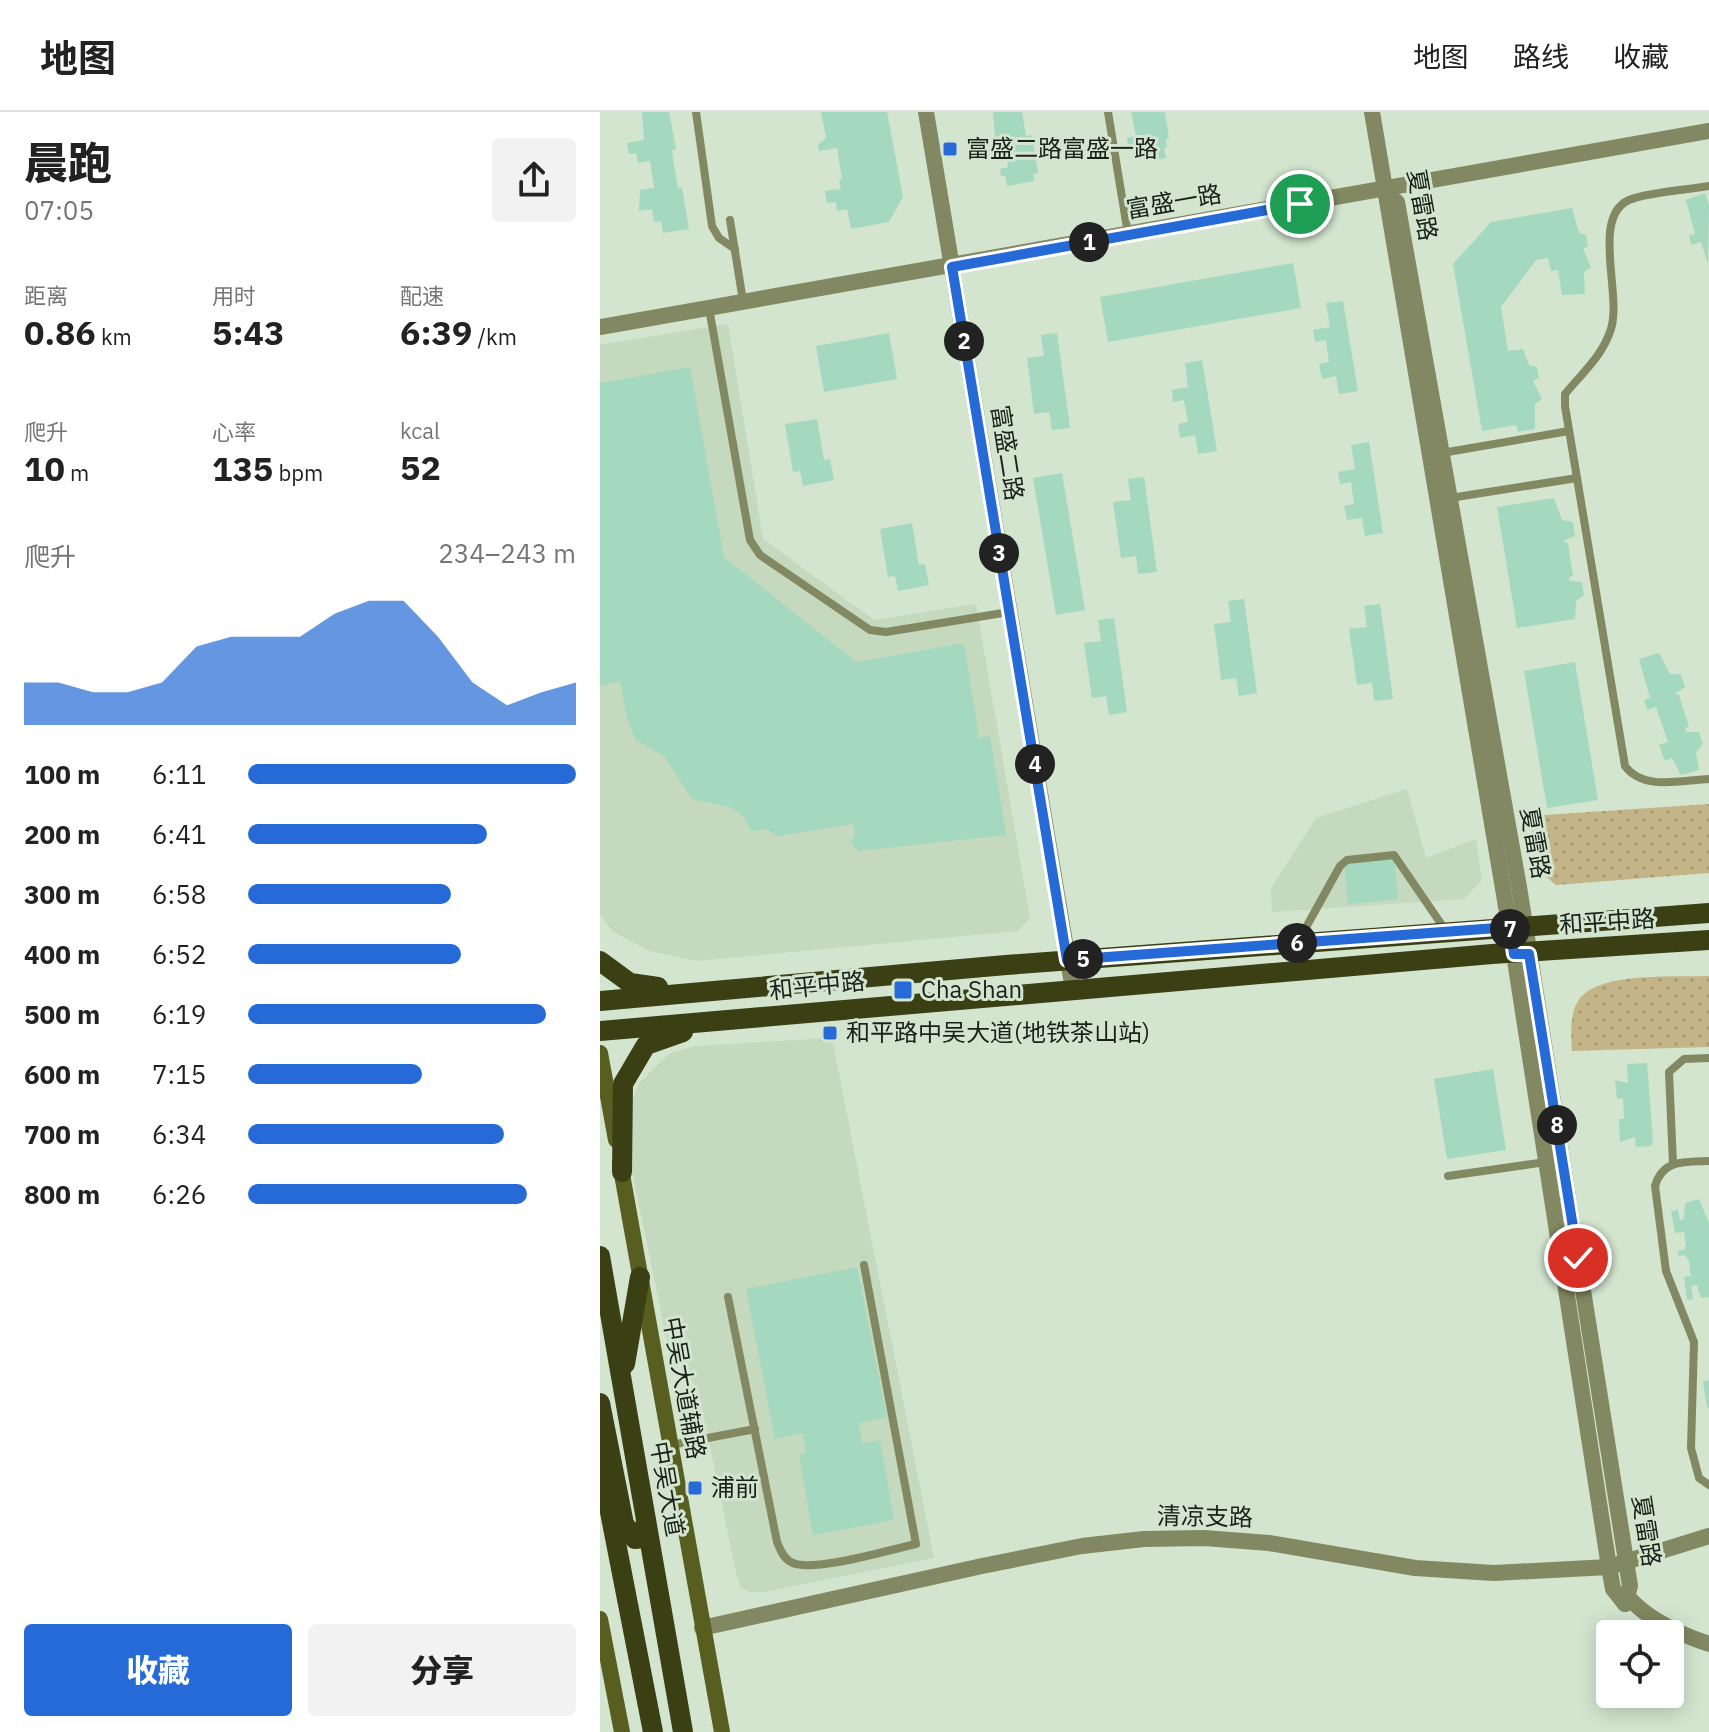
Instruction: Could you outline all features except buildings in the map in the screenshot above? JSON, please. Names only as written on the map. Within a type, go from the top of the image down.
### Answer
[{"type":"main road","name":"和平中路","points":[[600,1001],[1067,960],[1709,913]]},
{"type":"main road","name":"和平中路","points":[[600,1031],[1709,940]]},
{"type":"main road","points":[[600,961],[630,983],[690,991]]},
{"type":"main road","points":[[622,1172],[623,1084],[646,1045],[669,1035],[744,1019]]},
{"type":"main road","name":"中吴大道辅路","points":[[600,1053],[722,1732]]},
{"type":"main road","name":"中吴大道","points":[[600,1256],[683,1732]]},
{"type":"main road","points":[[622,1380],[640,1277]]},
{"type":"main road","points":[[600,1323],[630,1430]]},
{"type":"main road","points":[[600,1403],[624,1524],[635,1539],[643,1538],[647,1515]]},
{"type":"main road","points":[[600,1461],[651,1732]]},
{"type":"main road","points":[[634,1632],[639,1616],[646,1615],[654,1631],[671,1732]]},
{"type":"main road","points":[[601,1627],[622,1732]]},
{"type":"street","name":"富盛二路","points":[[926,112],[1073,990]]},
{"type":"street","name":"夏雷路","points":[[1372,112],[1390,187],[1442,453],[1517,926]]},
{"type":"street","name":"夏雷路","points":[[1381,112],[1390,187],[1391,240],[1522,954],[1627,1562],[1630,1586],[1625,1604],[1613,1589],[1609,1567],[1546,1162],[1522,954]]},
{"type":"street","name":"富盛一路","points":[[600,327],[1709,131]]},
{"type":"street","name":"清凉支路","points":[[702,1628],[1025,1558],[1144,1539],[1204,1538],[1269,1543],[1415,1568],[1494,1573],[1609,1567],[1709,1536]]},
{"type":"street","points":[[1627,1596],[1640,1611],[1685,1637],[1709,1644]]},
{"type":"lane","points":[[696,112],[712,226],[719,238],[735,249]]},
{"type":"lane","points":[[1108,112],[1129,235]]},
{"type":"lane","points":[[1709,186],[1629,200],[1611,219],[1609,234],[1614,281],[1612,327],[1590,370],[1565,394],[1625,766],[1632,777],[1643,782],[1709,779]]},
{"type":"lane","points":[[730,220],[743,302]]},
{"type":"lane","points":[[709,308],[750,540],[760,555],[870,630],[886,632],[1009,612]]},
{"type":"lane","points":[[1442,453],[1569,431]]},
{"type":"lane","points":[[1450,498],[1577,478]]},
{"type":"lane","points":[[1298,943],[1340,866],[1347,860],[1394,855],[1446,932]]},
{"type":"lane","points":[[1673,1164],[1669,1072],[1684,1059],[1709,1058]]},
{"type":"lane","points":[[1709,1161],[1673,1164],[1658,1175],[1655,1186],[1666,1271],[1694,1342],[1691,1448],[1699,1478],[1709,1485]]},
{"type":"lane","points":[[1448,1176],[1546,1162]]},
{"type":"lane","points":[[728,1297],[777,1542],[792,1564],[811,1566],[916,1544],[864,1265]]},
{"type":"lane","points":[[670,1446],[755,1429]]},
{"type":"shaded area","points":[[728,324],[763,539],[874,620],[976,604],[1030,918],[1018,931],[696,961],[650,951],[613,932],[600,915],[600,345]]},
{"type":"shaded area","points":[[1407,789],[1426,858],[1476,839],[1482,880],[1464,899],[1272,912],[1271,888],[1316,818]]},
{"type":"shaded area","points":[[1709,804],[1709,873],[1556,885],[1538,870],[1530,816]]},
{"type":"shaded area","points":[[1709,976],[1709,1047],[1572,1051],[1574,1009],[1581,997],[1591,989],[1622,980]]},
{"type":"shaded area","points":[[832,1038],[934,1558],[764,1592],[750,1592],[741,1588],[736,1573],[699,1393],[666,1337],[632,1171],[629,1109],[639,1083],[670,1053],[695,1046]]},
{"type":"place","name":"富盛二路富盛一路","points":[[950,149]]},
{"type":"place","name":"Cha Shan","points":[[903,990]]},
{"type":"place","name":"和平路中吴大道(地铁茶山站)","points":[[830,1033]]},
{"type":"place","name":"浦前","points":[[695,1488]]},
{"type":"route","points":[[1300,204],[952,267],[1067,960],[1510,927],[1514,954],[1529,954],[1578,1258]]}]
